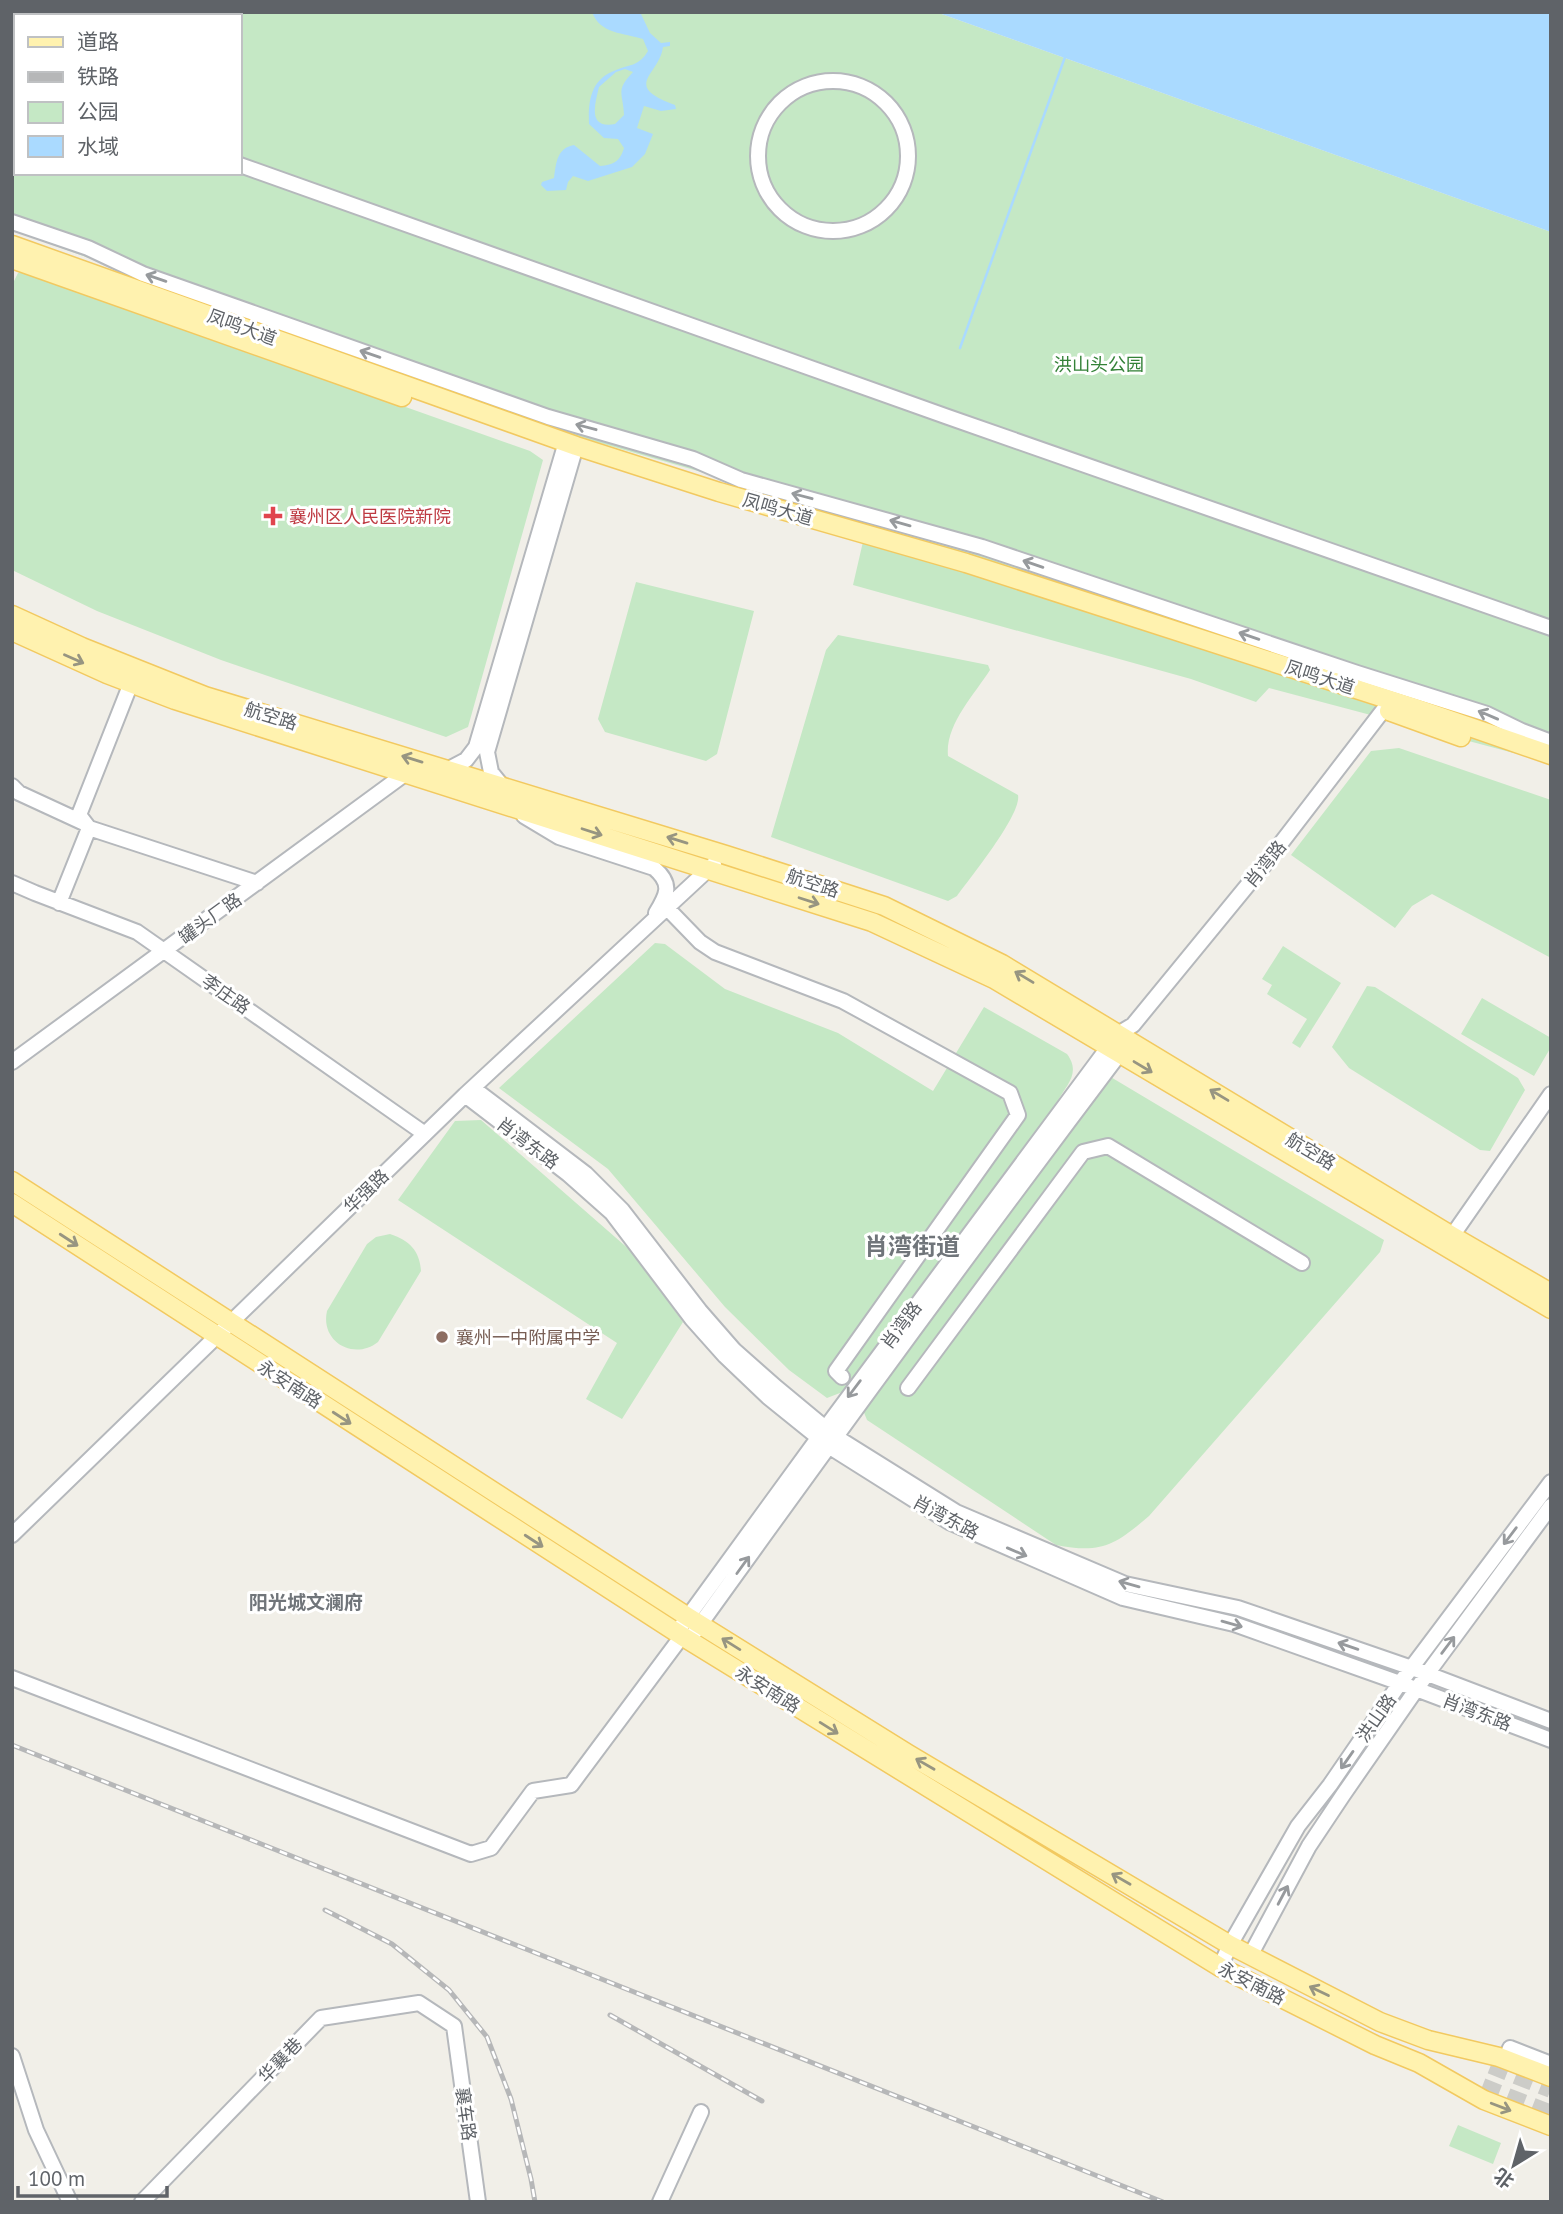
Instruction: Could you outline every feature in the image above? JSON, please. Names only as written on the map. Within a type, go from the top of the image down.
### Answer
[{"type":"main road","name":"凤鸣大道","points":[[12,245],[570,450]]},
{"type":"main road","name":"凤鸣大道","points":[[12,259],[570,450],[719,492],[1551,755]]},
{"type":"main road","name":"航空路","points":[[13,629],[82,647],[205,696],[447,770],[504,796],[708,869],[872,922],[1122,1040],[1551,1293]]},
{"type":"main road","name":"航空路","points":[[13,629],[131,683],[188,704],[407,773],[726,855],[884,906],[1002,964],[1551,1309]]},
{"type":"main road","name":"凤鸣大道","points":[[1388,705],[1551,768]]},
{"type":"main road","name":"永安南路","points":[[12,1181],[694,1621],[908,1754],[1230,1945],[1380,2022],[1427,2040],[1551,2077]]},
{"type":"main road","name":"永安南路","points":[[12,1203],[682,1636],[1220,1967],[1375,2045],[1419,2063],[1484,2100],[1551,2126]]},
{"type":"main road","points":[[1419,2063],[1482,2088]]},
{"type":"street","points":[[821,81],[847,81],[872,91],[891,108],[904,130],[909,156],[904,182],[891,205],[871,221],[847,230],[825,231],[804,226],[784,214],[769,196],[760,174],[757,151],[762,128],[776,106],[796,89],[821,81]]},
{"type":"street","points":[[242,166],[1551,628]]},
{"type":"street","points":[[12,222],[88,248],[144,274],[548,417],[693,459],[741,480],[982,547],[1487,714],[1522,732],[1551,741]]},
{"type":"street","points":[[447,770],[466,761],[475,747],[570,450]]},
{"type":"street","points":[[570,450],[486,752],[491,772],[504,796],[559,837],[654,868],[663,875],[666,883],[665,898],[647,928]]},
{"type":"street","points":[[87,826],[79,815],[131,683]]},
{"type":"street","name":"肖湾路","points":[[12,1678],[471,1854],[491,1848],[533,1791],[571,1785],[1122,1040],[1273,854],[1388,705]]},
{"type":"street","name":"罐头厂路","points":[[12,1062],[407,773]]},
{"type":"street","points":[[12,786],[19,793],[87,826],[257,883]]},
{"type":"street","points":[[60,903],[87,826]]},
{"type":"street","name":"华强路","points":[[12,1535],[469,1092],[726,855]]},
{"type":"street","name":"李庄路","points":[[12,883],[137,932],[425,1134]]},
{"type":"street","points":[[668,909],[715,952],[843,1001],[1010,1093],[1018,1115],[836,1371],[842,1377]]},
{"type":"street","name":"肖湾东路","points":[[469,1092],[595,1183],[622,1210],[700,1311],[734,1350],[827,1437],[949,1522],[1123,1598],[1234,1624],[1418,1689],[1551,1740]]},
{"type":"street","points":[[1452,1237],[1551,1094]]},
{"type":"street","points":[[908,1388],[1083,1152],[1108,1146],[1303,1263]]},
{"type":"street","name":"肖湾东路","points":[[827,1437],[956,1512],[1125,1584],[1238,1608],[1412,1668],[1551,1721]]},
{"type":"street","name":"洪山路","points":[[1220,1967],[1298,1826],[1330,1785],[1400,1683],[1551,1482]]},
{"type":"street","name":"洪山路","points":[[1251,1956],[1309,1846],[1427,1674],[1551,1506]]},
{"type":"street","name":"华襄巷","points":[[142,2202],[321,2018],[419,2003],[454,2026]]},
{"type":"street","name":"襄车路","points":[[454,2026],[478,2202]]},
{"type":"street","points":[[1498,2062],[1510,2048],[1551,2064]]},
{"type":"street","points":[[12,2056],[36,2130],[70,2202]]},
{"type":"street","points":[[660,2202],[701,2112]]},
{"type":"green space","name":"洪山头公园","points":[[12,12],[936,12],[1551,232],[1551,763],[1269,688],[1256,702],[1191,679],[853,585],[868,520],[576,436],[12,230]]},
{"type":"green space","name":"襄州区人民医院新院","points":[[24,272],[530,451],[543,460],[468,727],[446,737],[221,660],[97,611],[12,570],[12,285],[18,273]]},
{"type":"green space","points":[[636,582],[754,611],[717,754],[706,761],[605,732],[598,719]]},
{"type":"green space","points":[[838,635],[988,665],[990,670],[951,733],[948,756],[1018,795],[1017,804],[1004,831],[983,861],[957,896],[948,901],[771,837],[826,650]]},
{"type":"green space","points":[[1399,748],[1551,800],[1551,958],[1432,894],[1412,906],[1395,928],[1291,855],[1371,751]]},
{"type":"green space","points":[[655,943],[665,944],[725,989],[838,1033],[933,1091],[984,1007],[1067,1054],[1071,1061],[1073,1073],[1057,1102],[845,1391],[827,1398],[789,1370],[725,1307],[608,1169],[499,1088]]},
{"type":"green space","points":[[1283,946],[1341,983],[1300,1048],[1292,1043],[1307,1019],[1267,994],[1272,985],[1262,979]]},
{"type":"green space","points":[[1367,986],[1375,987],[1518,1078],[1525,1090],[1490,1151],[1480,1150],[1349,1068],[1332,1047]]},
{"type":"green space","points":[[1482,998],[1551,1038],[1551,1047],[1534,1076],[1461,1034]]},
{"type":"green space","points":[[1109,1076],[1384,1240],[1380,1252],[1149,1516],[1127,1534],[1107,1545],[1072,1548],[1056,1545],[867,1420],[863,1410]]},
{"type":"green space","points":[[481,1120],[631,1251],[683,1322],[622,1419],[586,1399],[617,1343],[398,1200],[455,1121]]},
{"type":"green space","points":[[390,1234],[412,1247],[421,1271],[378,1342],[359,1350],[349,1349],[341,1345],[329,1332],[327,1311],[367,1244],[376,1237]]},
{"type":"green space","points":[[1458,2125],[1501,2143],[1493,2164],[1449,2146]]},
{"type":"water","points":[[592,12],[641,14],[650,33],[661,43],[670,42],[670,46],[663,47],[646,86],[659,98],[675,105],[676,109],[661,111],[644,106],[637,128],[653,134],[645,154],[632,167],[588,181],[573,176],[566,190],[547,191],[541,185],[542,182],[554,178],[558,157],[564,149],[574,145],[600,166],[616,162],[624,148],[618,139],[604,138],[589,124],[589,107],[593,91],[601,79],[616,70],[638,62],[648,51],[643,39],[613,32],[596,19]],"holes":[[[625,69],[633,72],[622,88],[624,115],[615,124],[600,123],[595,114],[599,87],[616,72]]]},
{"type":"water","points":[[936,12],[1551,12],[1551,232]]},
{"type":"waterway","points":[[960,348],[1065,57]]},
{"type":"tunnel","points":[[1491,2065],[1551,2089]]},
{"type":"tunnel","points":[[1482,2087],[1551,2114]]},
{"type":"railway","points":[[12,1745],[1163,2202]]},
{"type":"railway","points":[[325,1910],[392,1944],[449,1990],[487,2037],[511,2099],[535,2202]]},
{"type":"railway","points":[[610,2015],[762,2101]]},
{"type":"place","name":"襄州区人民医院新院","points":[[273,516]]},
{"type":"place","name":"襄州一中附属中学","points":[[442,1337]]},
{"type":"district","name":"肖湾街道","points":[[912,1246]]},
{"type":"district","name":"阳光城文澜府","points":[[306,1602]]}]
